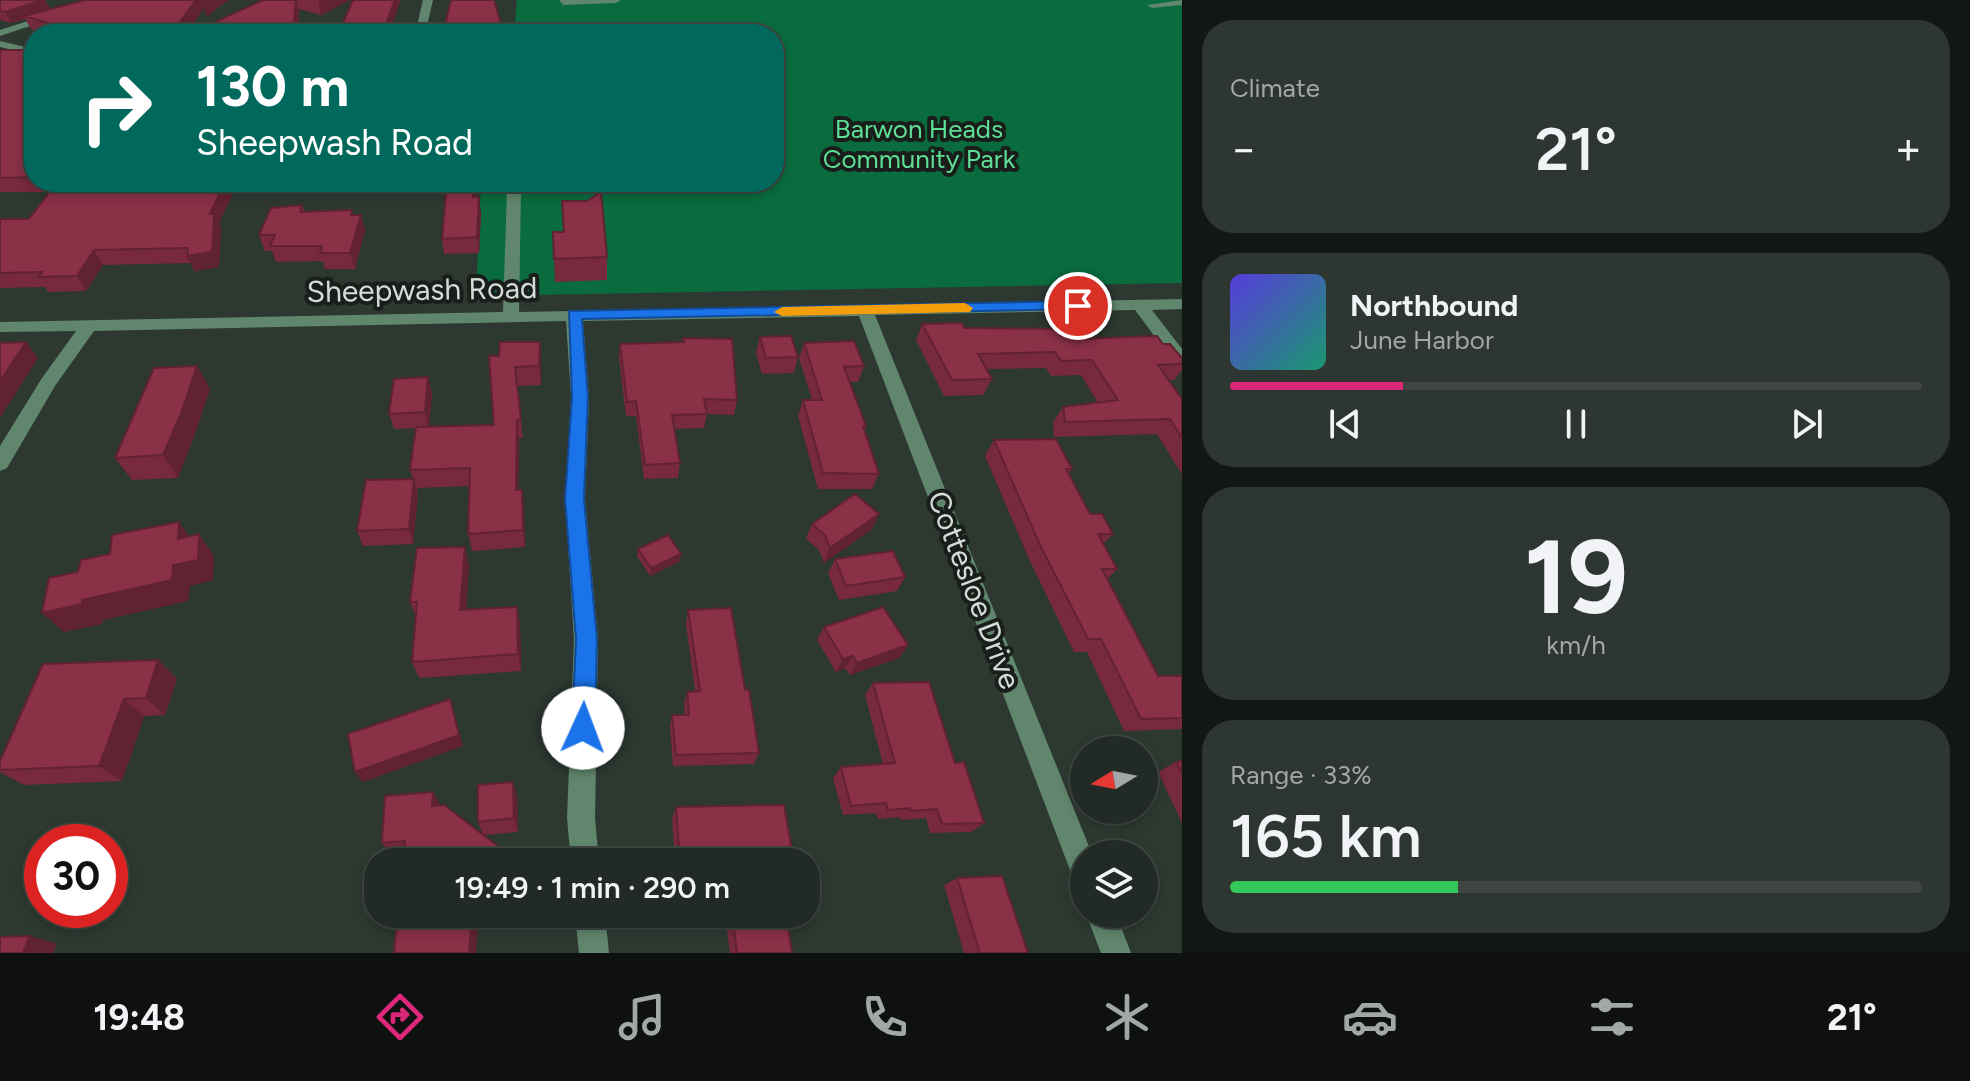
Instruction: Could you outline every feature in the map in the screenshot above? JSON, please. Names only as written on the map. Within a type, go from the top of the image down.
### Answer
[{"type":"street","points":[[0,33],[74,4],[103,0]]},
{"type":"street","points":[[422,24],[428,0]]},
{"type":"street","points":[[563,2],[616,0]]},
{"type":"street","points":[[1152,5],[1182,2]]},
{"type":"street","points":[[0,44],[24,50]]},
{"type":"street","points":[[511,315],[514,192]]},
{"type":"street","points":[[1139,304],[1182,361]]},
{"type":"street","name":"Sheepwash Road","points":[[0,327],[1182,304]]},
{"type":"street","name":"Cottesloe Drive","points":[[865,310],[1072,840]]},
{"type":"street","points":[[574,314],[580,397],[575,499],[586,639],[581,818],[584,848]]},
{"type":"street","points":[[0,463],[48,382],[89,325]]},
{"type":"street","points":[[591,928],[594,953]]},
{"type":"street","points":[[1106,928],[1116,953]]},
{"type":"green space","name":"Barwon Heads Community Park","points":[[517,0],[1182,0],[1182,283],[476,296],[481,192],[784,192],[784,24],[515,24]]},
{"type":"building","points":[[0,0],[43,0],[5,12],[0,11]]},
{"type":"building","points":[[85,0],[196,0],[178,24],[52,24],[24,16]]},
{"type":"building","points":[[263,0],[296,0],[294,24],[211,24]]},
{"type":"building","points":[[353,0],[395,0],[386,24],[343,24]]},
{"type":"building","points":[[451,0],[494,0],[501,24],[445,24]]},
{"type":"building","points":[[0,50],[24,50],[24,177],[0,178]]},
{"type":"building","points":[[49,192],[220,192],[210,214],[214,214],[212,252],[187,256],[188,248],[94,250],[77,276],[38,277],[42,272],[0,273],[0,219],[29,219]]},
{"type":"building","points":[[446,192],[473,192],[473,197],[479,197],[477,237],[442,239]]},
{"type":"building","points":[[601,192],[607,257],[554,259],[553,232],[564,232],[562,201],[587,201]]},
{"type":"building","points":[[302,205],[300,212],[352,210],[351,215],[361,215],[350,253],[320,253],[322,246],[270,246],[275,235],[259,235],[271,208]]},
{"type":"building","points":[[962,323],[964,328],[1071,329],[1077,339],[1157,336],[1163,344],[1170,344],[1182,358],[1182,364],[1158,365],[1182,399],[1182,438],[1170,419],[1065,422],[1063,407],[1118,400],[1092,360],[1061,361],[1055,352],[978,354],[992,379],[952,380],[922,324]]},
{"type":"building","points":[[791,336],[798,357],[766,358],[760,337]]},
{"type":"building","points":[[683,338],[732,339],[737,400],[704,399],[707,414],[672,415],[680,463],[645,465],[636,401],[627,402],[620,344],[684,342]]},
{"type":"building","points":[[854,341],[864,366],[844,367],[866,426],[863,426],[879,474],[823,473],[803,400],[822,400],[804,343]]},
{"type":"building","points":[[26,342],[0,381],[0,343]]},
{"type":"building","points":[[500,342],[540,342],[539,366],[515,367],[521,419],[517,420],[516,490],[522,490],[523,530],[468,534],[470,468],[410,470],[416,427],[494,425],[489,356],[499,356]]},
{"type":"building","points":[[197,366],[163,455],[115,458],[154,368]]},
{"type":"building","points":[[428,377],[425,412],[389,414],[394,379]]},
{"type":"building","points":[[1056,439],[1072,469],[1066,469],[1090,514],[1102,514],[1113,534],[1098,534],[1117,569],[1102,569],[1158,676],[1182,676],[1182,718],[1141,719],[1101,639],[1088,639],[1040,545],[994,440]]},
{"type":"building","points":[[414,479],[409,529],[357,531],[366,480]]},
{"type":"building","points":[[855,494],[879,514],[830,548],[825,535],[812,524]]},
{"type":"building","points":[[179,522],[178,539],[199,534],[198,560],[173,565],[172,580],[82,600],[82,604],[42,613],[49,578],[78,572],[81,560],[110,554],[112,535]]},
{"type":"building","points":[[668,535],[681,554],[651,568],[638,549]]},
{"type":"building","points":[[465,547],[460,610],[517,607],[518,654],[412,662],[417,602],[410,602],[417,548]]},
{"type":"building","points":[[893,551],[905,577],[846,586],[835,559]]},
{"type":"building","points":[[883,607],[908,645],[857,663],[853,656],[843,659],[824,627]]},
{"type":"building","points":[[731,608],[759,753],[676,755],[672,715],[689,715],[687,692],[700,691],[688,610]]},
{"type":"building","points":[[158,660],[146,698],[124,699],[99,766],[0,770],[0,761],[43,664]]},
{"type":"building","points":[[929,682],[955,763],[964,762],[984,823],[942,824],[937,809],[888,810],[886,803],[851,806],[841,767],[895,763],[873,683]]},
{"type":"building","points":[[450,699],[459,735],[355,772],[348,734]]},
{"type":"building","points":[[513,782],[514,818],[478,822],[478,785]]},
{"type":"building","points":[[433,792],[432,806],[444,805],[500,848],[404,848],[405,841],[382,843],[385,796]]},
{"type":"building","points":[[784,805],[792,848],[679,848],[676,807]]},
{"type":"building","points":[[1002,876],[1028,953],[980,953],[957,878]]},
{"type":"building","points":[[397,928],[471,928],[469,953],[394,953]]},
{"type":"building","points":[[734,928],[788,928],[792,953],[737,953]]},
{"type":"building","points":[[30,936],[23,953],[0,953],[0,937]]},
{"type":"slow traffic","points":[[782,312],[965,308]]},
{"type":"route","points":[[583,728],[586,639],[575,499],[580,397],[574,314],[1078,306]]}]
